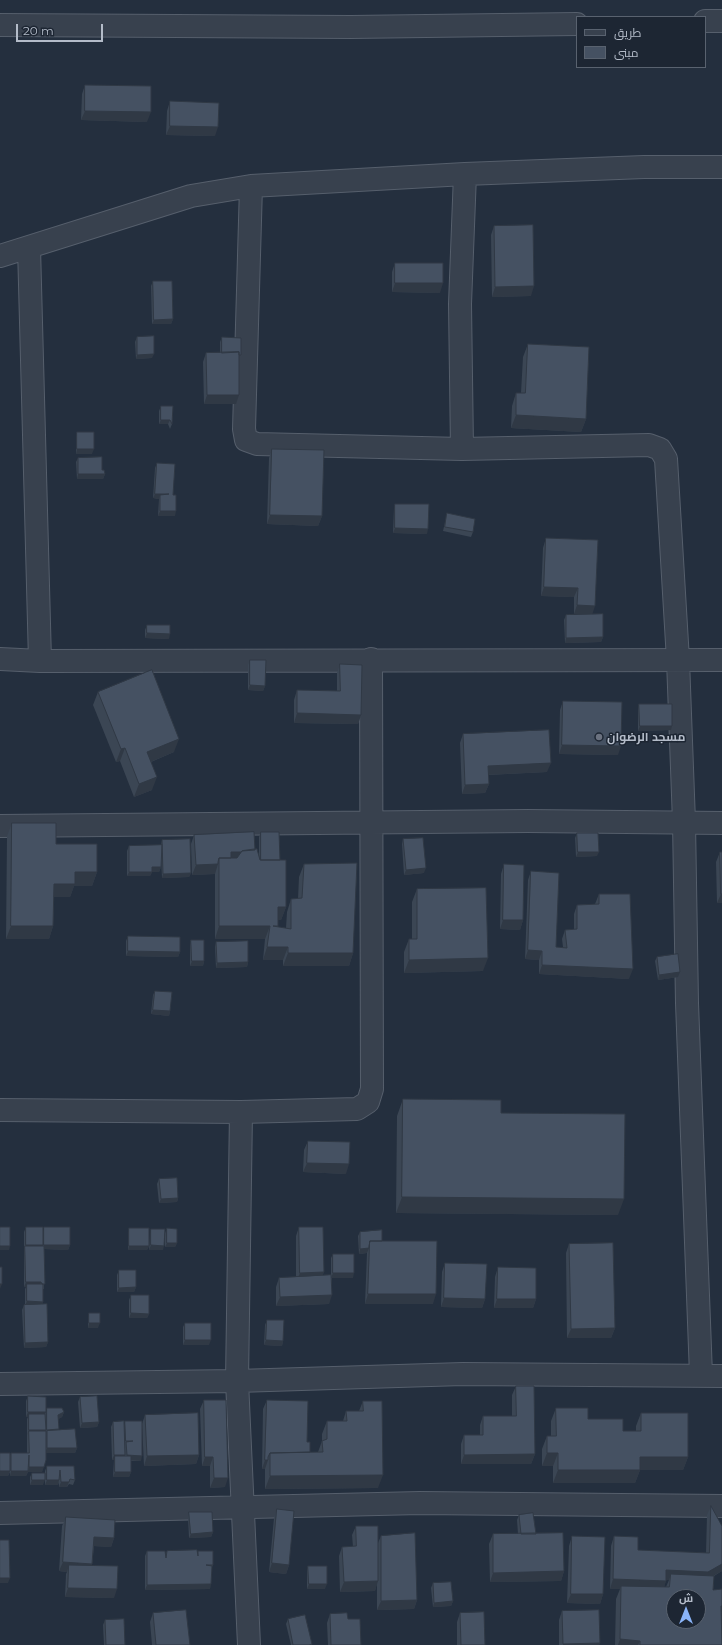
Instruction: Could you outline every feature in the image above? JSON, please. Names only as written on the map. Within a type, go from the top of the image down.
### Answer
[{"type":"street","points":[[706,21],[722,20]]},
{"type":"street","points":[[0,25],[351,27],[576,24]]},
{"type":"street","points":[[0,256],[191,196],[251,186],[465,174],[644,167],[722,167]]},
{"type":"street","points":[[462,449],[460,304],[465,174]]},
{"type":"street","points":[[0,1384],[237,1381],[463,1374],[712,1375],[687,1004],[684,822],[678,660],[666,458],[660,449],[649,445],[462,449],[257,444],[246,440],[244,429],[251,186]]},
{"type":"street","points":[[29,247],[40,661]]},
{"type":"street","points":[[0,659],[40,661],[371,659],[530,661],[722,660]]},
{"type":"street","points":[[0,1110],[241,1112],[357,1109],[368,1102],[372,1089],[370,824],[371,659]]},
{"type":"street","points":[[0,826],[370,824],[528,821],[722,823]]},
{"type":"street","points":[[241,1112],[237,1381],[249,1645]]},
{"type":"street","points":[[0,1514],[242,1509],[420,1503],[722,1506]]},
{"type":"building","points":[[85,85],[151,86],[151,112],[85,111]]},
{"type":"building","points":[[170,101],[219,103],[218,127],[170,126]]},
{"type":"building","points":[[533,225],[534,286],[495,287],[494,226]]},
{"type":"building","points":[[395,263],[443,263],[443,283],[395,283]]},
{"type":"building","points":[[153,281],[172,281],[173,319],[154,320]]},
{"type":"building","points":[[154,336],[154,354],[137,355],[137,337]]},
{"type":"building","points":[[222,337],[241,338],[241,355],[239,355],[239,352],[222,353]]},
{"type":"building","points":[[528,344],[589,347],[586,419],[516,415],[516,393],[525,393]]},
{"type":"building","points":[[239,352],[239,395],[207,395],[206,353]]},
{"type":"building","points":[[161,406],[173,406],[172,424],[170,420],[161,420]]},
{"type":"building","points":[[77,432],[94,432],[94,449],[77,449]]},
{"type":"building","points":[[272,449],[324,450],[322,516],[270,515]]},
{"type":"building","points":[[102,457],[102,470],[104,470],[105,474],[78,474],[78,458]]},
{"type":"building","points":[[157,463],[175,464],[173,495],[176,495],[176,511],[160,511],[160,495],[169,494],[155,494]]},
{"type":"building","points":[[395,504],[429,504],[428,529],[395,528]]},
{"type":"building","points":[[447,513],[475,519],[473,532],[445,527]]},
{"type":"building","points":[[546,538],[598,540],[595,606],[577,605],[578,588],[544,587]]},
{"type":"building","points":[[603,614],[603,637],[566,638],[566,615]]},
{"type":"building","points":[[147,625],[170,625],[170,634],[147,633]]},
{"type":"building","points":[[250,660],[266,660],[265,686],[250,685]]},
{"type":"building","points":[[340,664],[362,665],[361,715],[297,713],[297,690],[340,691]]},
{"type":"building","points":[[152,670],[179,739],[147,752],[157,777],[139,784],[125,748],[121,749],[98,692]]},
{"type":"building","points":[[563,701],[622,702],[621,746],[562,745]]},
{"type":"building","points":[[639,704],[672,704],[672,726],[640,726]]},
{"type":"building","points":[[549,730],[551,763],[488,766],[489,784],[465,785],[463,734]]},
{"type":"building","points":[[12,823],[56,823],[56,844],[97,844],[97,872],[75,872],[75,884],[54,884],[53,926],[11,926]]},
{"type":"building","points":[[254,832],[255,850],[231,852],[231,858],[219,858],[218,864],[196,865],[194,835]]},
{"type":"building","points":[[261,832],[279,832],[280,860],[261,860]]},
{"type":"building","points":[[577,833],[598,833],[599,852],[578,852]]},
{"type":"building","points":[[423,838],[426,868],[406,870],[403,839]]},
{"type":"building","points":[[190,839],[191,873],[163,874],[162,840]]},
{"type":"building","points":[[162,845],[161,867],[152,867],[152,872],[129,872],[129,846]]},
{"type":"building","points":[[257,849],[260,860],[286,860],[286,907],[278,907],[278,926],[273,926],[291,929],[291,899],[302,898],[304,864],[357,863],[353,953],[288,953],[288,947],[267,947],[270,926],[219,926],[219,858],[237,858],[242,851]]},
{"type":"building","points":[[720,852],[722,852],[722,894],[721,894]]},
{"type":"building","points":[[504,864],[524,865],[523,920],[503,920]]},
{"type":"building","points":[[531,871],[559,873],[556,947],[567,948],[565,930],[577,929],[577,905],[599,904],[599,894],[630,894],[633,969],[542,965],[542,951],[528,950]]},
{"type":"building","points":[[486,888],[488,958],[409,960],[409,939],[417,939],[417,889]]},
{"type":"building","points":[[128,936],[180,937],[180,952],[128,951]]},
{"type":"building","points":[[191,940],[204,940],[204,961],[192,961]]},
{"type":"building","points":[[248,941],[248,962],[217,963],[216,942]]},
{"type":"building","points":[[678,954],[680,972],[659,975],[657,957]]},
{"type":"building","points":[[155,991],[172,992],[170,1011],[153,1010]]},
{"type":"building","points":[[403,1099],[501,1100],[501,1113],[625,1114],[624,1199],[402,1197]]},
{"type":"building","points":[[308,1141],[350,1142],[349,1164],[307,1163]]},
{"type":"building","points":[[177,1178],[178,1198],[161,1199],[159,1179]]},
{"type":"building","points":[[0,1227],[10,1227],[10,1246],[0,1246]]},
{"type":"building","points":[[26,1227],[43,1227],[43,1245],[26,1245]]},
{"type":"building","points":[[44,1227],[70,1227],[70,1245],[44,1245]]},
{"type":"building","points":[[299,1227],[323,1227],[324,1272],[300,1273]]},
{"type":"building","points":[[129,1228],[149,1228],[149,1246],[129,1246]]},
{"type":"building","points":[[167,1228],[177,1229],[177,1243],[167,1243]]},
{"type":"building","points":[[151,1229],[165,1229],[164,1246],[151,1245]]},
{"type":"building","points":[[382,1230],[382,1241],[370,1241],[369,1248],[360,1249],[360,1232]]},
{"type":"building","points":[[370,1241],[437,1241],[436,1294],[368,1294]]},
{"type":"building","points":[[613,1243],[615,1328],[571,1329],[569,1244]]},
{"type":"building","points":[[25,1246],[44,1246],[45,1284],[42,1284],[41,1282],[26,1282]]},
{"type":"building","points":[[333,1254],[354,1254],[354,1273],[333,1273]]},
{"type":"building","points":[[445,1263],[487,1264],[485,1299],[444,1298]]},
{"type":"building","points":[[0,1267],[2,1267],[2,1284],[0,1284]]},
{"type":"building","points":[[498,1267],[536,1268],[536,1299],[497,1299]]},
{"type":"building","points":[[119,1270],[136,1270],[136,1287],[119,1288]]},
{"type":"building","points":[[331,1275],[332,1295],[280,1297],[279,1278]]},
{"type":"building","points":[[27,1284],[43,1284],[43,1302],[27,1301]]},
{"type":"building","points":[[131,1295],[149,1295],[149,1314],[131,1313]]},
{"type":"building","points":[[47,1304],[48,1342],[25,1343],[24,1305]]},
{"type":"building","points":[[89,1313],[100,1313],[100,1323],[89,1323]]},
{"type":"building","points":[[267,1320],[284,1320],[283,1341],[266,1340]]},
{"type":"building","points":[[185,1323],[211,1323],[211,1340],[185,1340]]},
{"type":"building","points":[[516,1386],[534,1386],[535,1454],[464,1455],[464,1435],[483,1435],[483,1416],[516,1416]]},
{"type":"building","points":[[28,1396],[46,1397],[46,1412],[28,1412]]},
{"type":"building","points":[[97,1396],[99,1422],[82,1423],[80,1397]]},
{"type":"building","points":[[204,1400],[226,1400],[228,1478],[214,1478],[213,1457],[205,1457]]},
{"type":"building","points":[[267,1400],[308,1401],[307,1442],[310,1442],[310,1452],[270,1453],[268,1460],[265,1460]]},
{"type":"building","points":[[363,1401],[382,1401],[383,1475],[270,1476],[270,1453],[323,1452],[322,1441],[327,1439],[327,1421],[347,1421],[346,1411],[363,1411]]},
{"type":"building","points":[[47,1408],[62,1408],[64,1412],[58,1415],[59,1429],[47,1430]]},
{"type":"building","points":[[556,1408],[588,1408],[588,1419],[623,1419],[623,1431],[641,1431],[641,1413],[688,1413],[688,1457],[640,1457],[640,1470],[558,1470],[558,1453],[547,1453],[547,1436],[556,1436]]},
{"type":"building","points":[[198,1413],[199,1455],[147,1456],[145,1415]]},
{"type":"building","points":[[29,1414],[45,1414],[46,1430],[29,1430]]},
{"type":"building","points":[[124,1421],[125,1455],[114,1455],[113,1422]]},
{"type":"building","points":[[125,1421],[142,1421],[142,1456],[127,1455],[126,1442],[133,1441],[126,1441]]},
{"type":"building","points":[[75,1429],[77,1448],[47,1448],[47,1431]]},
{"type":"building","points":[[29,1431],[46,1431],[46,1460],[44,1467],[29,1467],[29,1455],[28,1471],[11,1471],[11,1453],[29,1453]]},
{"type":"building","points":[[0,1453],[10,1453],[10,1471],[0,1471]]},
{"type":"building","points":[[115,1456],[131,1456],[131,1472],[115,1472]]},
{"type":"building","points":[[47,1466],[74,1466],[75,1480],[70,1479],[69,1482],[61,1482],[60,1470],[59,1480],[47,1480]]},
{"type":"building","points":[[32,1473],[45,1473],[45,1480],[32,1480]]},
{"type":"building","points":[[711,1506],[722,1526],[722,1564],[708,1572],[666,1570],[666,1581],[613,1579],[614,1536],[638,1537],[638,1550],[709,1553]]},
{"type":"building","points":[[277,1509],[294,1511],[289,1565],[272,1563]]},
{"type":"building","points":[[189,1512],[212,1512],[213,1532],[191,1534]]},
{"type":"building","points":[[533,1513],[536,1534],[521,1534],[519,1515]]},
{"type":"building","points":[[66,1517],[115,1520],[114,1538],[94,1537],[92,1564],[63,1562]]},
{"type":"building","points":[[356,1526],[378,1526],[378,1581],[344,1582],[342,1547],[356,1546]]},
{"type":"building","points":[[415,1533],[417,1600],[381,1601],[381,1536]]},
{"type":"building","points":[[563,1533],[564,1571],[493,1573],[493,1534]]},
{"type":"building","points":[[572,1536],[605,1537],[603,1594],[571,1594]]},
{"type":"building","points":[[0,1540],[9,1540],[10,1578],[0,1578]]},
{"type":"building","points":[[197,1550],[198,1556],[198,1551],[213,1551],[213,1565],[206,1565],[212,1566],[211,1584],[147,1585],[147,1551],[165,1551],[166,1558],[167,1551]]},
{"type":"building","points":[[69,1565],[118,1566],[117,1589],[68,1588]]},
{"type":"building","points":[[308,1566],[327,1566],[327,1584],[309,1584]]},
{"type":"building","points":[[671,1574],[714,1576],[713,1590],[722,1589],[722,1645],[640,1645],[640,1641],[620,1639],[621,1586],[669,1587]]},
{"type":"building","points":[[451,1582],[453,1601],[434,1603],[433,1583]]},
{"type":"building","points":[[186,1610],[190,1645],[156,1645],[153,1613]]},
{"type":"building","points":[[599,1610],[600,1643],[563,1644],[562,1611]]},
{"type":"building","points":[[484,1612],[485,1645],[461,1645],[460,1613]]},
{"type":"building","points":[[347,1613],[348,1619],[360,1619],[361,1645],[331,1645],[330,1614]]},
{"type":"building","points":[[305,1615],[312,1644],[293,1645],[288,1619]]},
{"type":"building","points":[[124,1619],[125,1645],[106,1645],[105,1620]]},
{"type":"place","name":"مسجد الرضوان","points":[[599,737]]}]
